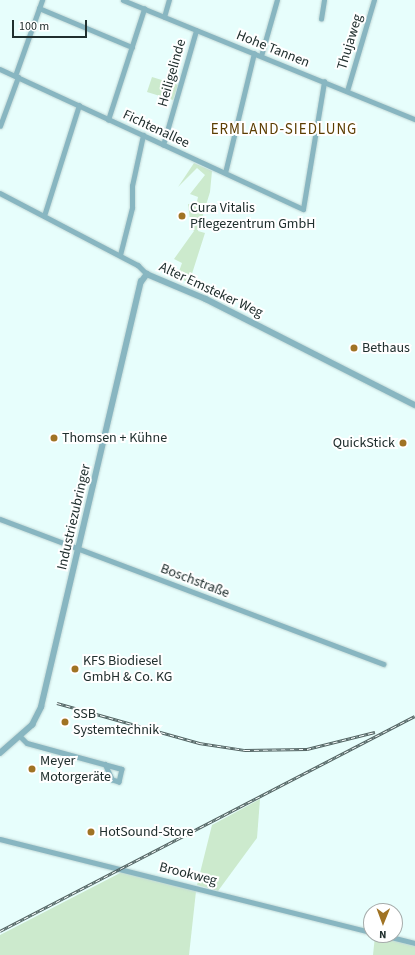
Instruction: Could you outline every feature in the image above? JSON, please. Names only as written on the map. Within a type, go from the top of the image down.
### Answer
[{"type":"street","points":[[0,126],[42,0]]},
{"type":"street","name":"Hohe Tannen","points":[[123,0],[415,119]]},
{"type":"street","points":[[164,17],[169,0]]},
{"type":"street","points":[[261,56],[277,0]]},
{"type":"street","points":[[321,19],[324,0]]},
{"type":"street","name":"Thujaweg","points":[[346,91],[374,0]]},
{"type":"street","points":[[39,8],[132,47]]},
{"type":"street","points":[[108,120],[144,9]]},
{"type":"street","name":"Heiligelinde","points":[[163,145],[196,31]]},
{"type":"street","points":[[225,173],[254,54]]},
{"type":"street","name":"Fichtenallee","points":[[0,69],[303,209],[324,82]]},
{"type":"street","points":[[44,216],[79,105]]},
{"type":"street","points":[[120,255],[132,208],[132,186],[143,135]]},
{"type":"street","name":"Alter Emsteker Weg","points":[[0,193],[120,255],[147,274],[200,296],[415,405]]},
{"type":"street","name":"Industriezubringer","points":[[0,753],[21,737],[32,725],[44,696],[141,282],[147,274]]},
{"type":"street","name":"Boschstraße","points":[[0,519],[383,664]]},
{"type":"street","points":[[21,737],[27,744],[105,765]]},
{"type":"street","name":"Brookweg","points":[[0,840],[363,930]]},
{"type":"street","points":[[403,940],[415,943]]},
{"type":"green space","points":[[152,77],[178,85],[173,100],[147,92]]},
{"type":"green space","points":[[194,163],[212,171],[210,192],[198,231],[205,233],[189,283],[177,277],[182,263],[174,259],[194,231],[191,227],[188,204],[196,206],[198,197],[190,194],[205,175],[197,168],[178,187]]},
{"type":"green space","points":[[260,799],[257,838],[218,891],[197,885],[212,825]]},
{"type":"green space","points":[[122,872],[196,891],[189,955],[0,955],[0,935]]},
{"type":"green space","points":[[374,943],[403,943],[415,946],[415,955],[373,955]]},
{"type":"railway","points":[[57,703],[199,743],[245,750],[307,749],[375,732]]},
{"type":"railway","points":[[0,931],[415,716]]},
{"type":"place","name":"Cura Vitalis Pflegezentrum GmbH","points":[[182,216]]},
{"type":"place","name":"Bethaus","points":[[354,348]]},
{"type":"place","name":"Thomsen + Kühne","points":[[54,438]]},
{"type":"place","name":"QuickStick","points":[[403,443]]},
{"type":"place","name":"KFS Biodiesel GmbH & Co. KG","points":[[75,669]]},
{"type":"place","name":"SSB Systemtechnik","points":[[65,722]]},
{"type":"place","name":"Meyer Motorgeräte","points":[[32,769]]},
{"type":"place","name":"HotSound-Store","points":[[91,832]]},
{"type":"district","name":"ERMLAND-SIEDLUNG","points":[[284,130]]}]
